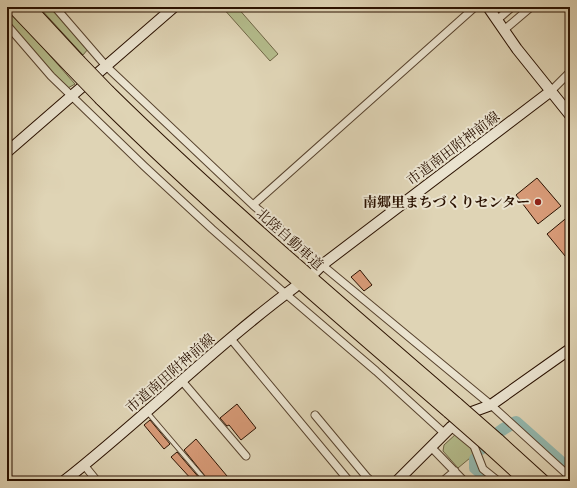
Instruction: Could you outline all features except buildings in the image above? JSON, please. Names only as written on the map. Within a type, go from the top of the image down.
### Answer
[{"type":"highway","name":"北陸自動車道","points":[[13,7],[75,65],[105,96],[318,285],[453,408],[494,444],[543,481]]},
{"type":"highway","name":"北陸自動車道","points":[[29,7],[75,65]]},
{"type":"highway","name":"北陸自動車道","points":[[494,444],[526,481]]},
{"type":"street","points":[[55,7],[106,66],[318,268],[491,405],[570,477]]},
{"type":"street","points":[[7,152],[174,7]]},
{"type":"street","points":[[253,205],[475,7]]},
{"type":"street","points":[[488,7],[570,115]]},
{"type":"street","points":[[497,20],[512,7]]},
{"type":"street","points":[[504,30],[531,7]]},
{"type":"street","points":[[7,25],[51,76],[195,213],[286,294],[376,370],[448,430],[474,446],[483,469],[498,481]]},
{"type":"street","points":[[551,91],[570,72]]},
{"type":"street","name":"市道南田附神前線","points":[[318,268],[551,91]]},
{"type":"street","name":"市道南田附神前線","points":[[64,481],[147,412],[264,310],[295,287]]},
{"type":"street","points":[[231,339],[348,481]]},
{"type":"street","points":[[397,481],[448,430],[472,412],[491,405],[569,353]]},
{"type":"street","points":[[182,381],[246,456]]},
{"type":"street","points":[[315,415],[369,480]]},
{"type":"street","points":[[431,447],[464,481]]},
{"type":"street","points":[[84,465],[96,481]]},
{"type":"street","points":[[443,481],[455,471]]},
{"type":"street","points":[[359,481],[369,480]]},
{"type":"lane","points":[[147,412],[206,481]]},
{"type":"green space","points":[[7,7],[75,84],[68,88],[51,74],[7,22]]},
{"type":"green space","points":[[39,7],[50,7],[88,49],[83,55]]},
{"type":"green space","points":[[222,7],[237,7],[278,54],[270,61]]},
{"type":"green space","points":[[457,433],[476,453],[458,468],[443,451],[444,445]]},
{"type":"waterway","points":[[481,449],[506,427],[516,422],[570,470]]},
{"type":"waterway","points":[[475,459],[475,468],[490,481]]},
{"type":"place","name":"南郷里まちづくりセンター","points":[[538,202]]}]
